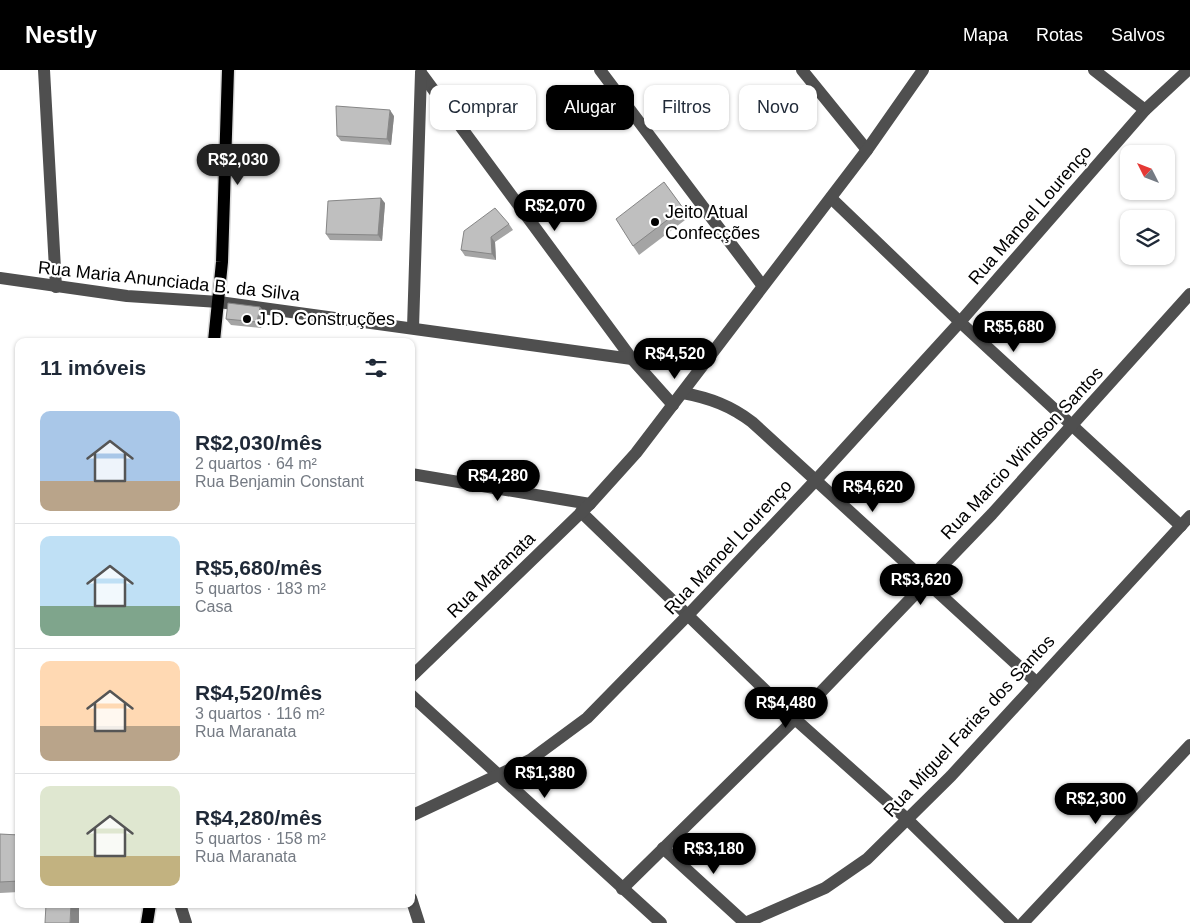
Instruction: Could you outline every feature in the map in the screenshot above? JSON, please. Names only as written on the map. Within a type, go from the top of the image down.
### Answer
[{"type":"main road","points":[[214,338],[222,262],[228,70]]},
{"type":"main road","points":[[147,923],[149,908]]},
{"type":"street","points":[[44,70],[56,288]]},
{"type":"street","points":[[600,70],[762,285]]},
{"type":"street","points":[[802,70],[867,150]]},
{"type":"street","name":"Rua Maranata","points":[[415,673],[585,508],[636,453],[683,393],[762,285],[867,150],[923,70]]},
{"type":"street","points":[[1094,70],[1145,110]]},
{"type":"street","name":"Rua Manoel Lourenço","points":[[415,814],[499,776],[556,743],[587,718],[816,480],[960,322],[1145,110],[1188,70]]},
{"type":"street","points":[[413,328],[423,71]]},
{"type":"street","points":[[423,71],[632,359],[673,405]]},
{"type":"street","points":[[831,198],[960,322],[1181,526]]},
{"type":"street","name":"Rua Maria Anunciada B. da Silva","points":[[0,278],[56,288],[127,296],[218,302],[632,359]]},
{"type":"street","name":"Rua Marcio Windson Santos","points":[[622,888],[795,719],[992,514],[1190,294]]},
{"type":"street","points":[[683,393],[703,396],[734,408],[927,580],[1036,682]]},
{"type":"street","points":[[415,475],[585,508],[688,615],[795,719],[907,819],[1013,923]]},
{"type":"street","name":"Rua Miguel Farias dos Santos","points":[[745,923],[825,888],[847,875],[867,859],[951,776],[1190,516]]},
{"type":"street","points":[[415,698],[661,923]]},
{"type":"street","points":[[1023,923],[1190,745]]},
{"type":"street","points":[[663,848],[745,923]]},
{"type":"street","points":[[183,908],[186,923]]},
{"type":"street","points":[[414,908],[419,923]]},
{"type":"building","points":[[336,106],[390,110],[387,139],[337,136]]},
{"type":"building","name":"Jeito Atual Confecções","points":[[664,182],[683,208],[633,246],[616,219]]},
{"type":"building","points":[[381,198],[378,235],[326,234],[328,201]]},
{"type":"building","points":[[495,208],[509,224],[491,237],[492,254],[461,250],[464,231]]},
{"type":"building","points":[[228,303],[260,307],[257,322],[226,319]]},
{"type":"building","points":[[0,834],[15,835],[15,881],[0,882]]},
{"type":"building","points":[[46,908],[71,908],[70,923],[45,923]]},
{"type":"place","name":"Jeito Atual Confecções","points":[[655,222]]},
{"type":"place","name":"J.D. Construções","points":[[247,319]]}]
